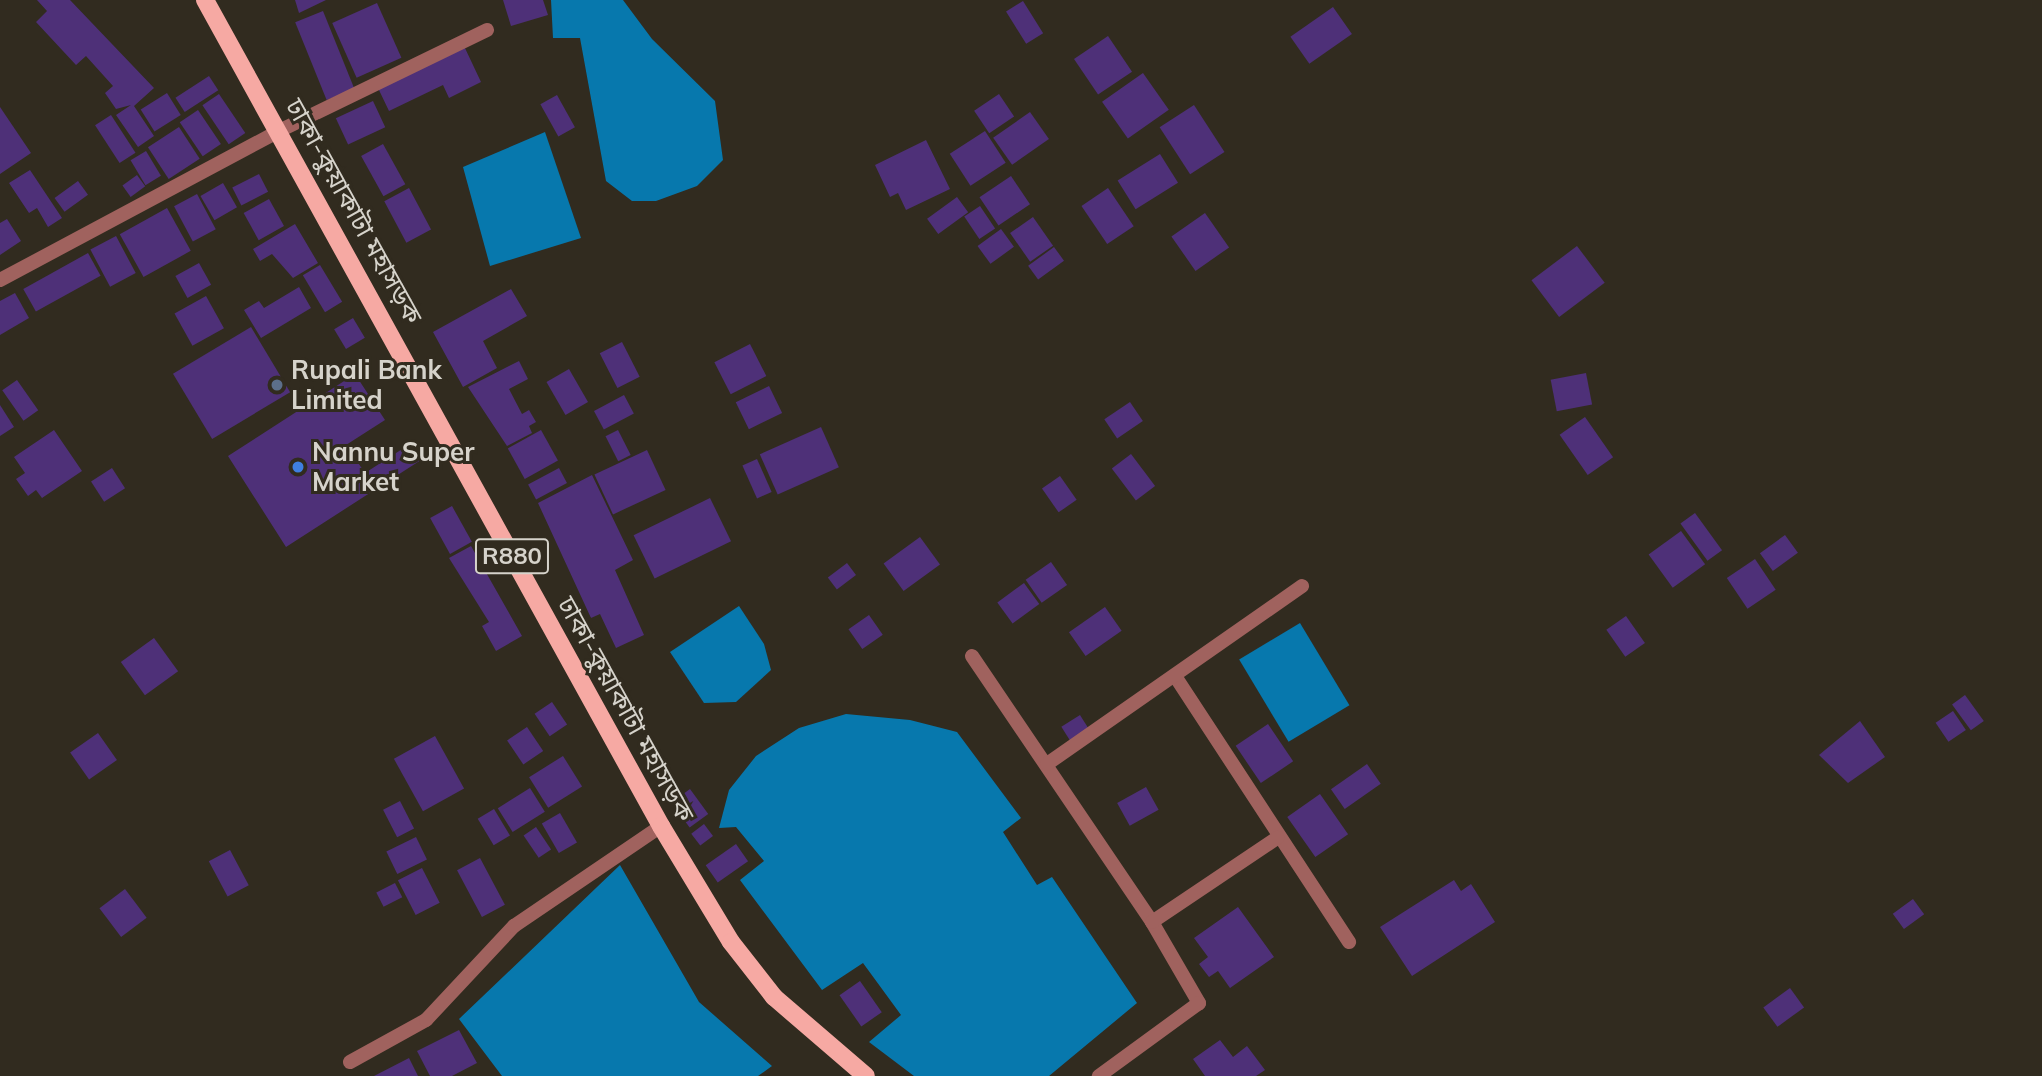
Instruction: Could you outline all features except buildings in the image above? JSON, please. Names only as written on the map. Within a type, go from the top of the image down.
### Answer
[{"type":"main road","name":"ঢাকা-কুয়াকাটা মহাসড়ক","points":[[205,0],[281,130],[661,826],[731,942],[774,997],[866,1076]]},
{"type":"street","points":[[0,280],[281,130],[487,30]]},
{"type":"street","points":[[1047,764],[1302,586]]},
{"type":"street","points":[[972,656],[1152,922],[1199,1003],[1099,1076]]},
{"type":"street","points":[[1175,676],[1277,838],[1349,942]]},
{"type":"street","points":[[350,1062],[426,1020],[514,926],[661,826]]},
{"type":"street","points":[[1152,922],[1277,838]]},
{"type":"water","points":[[551,0],[623,0],[652,39],[715,101],[723,160],[697,186],[656,201],[632,201],[606,181],[580,38],[553,38]]},
{"type":"water","points":[[545,132],[581,238],[490,266],[463,167]]},
{"type":"water","points":[[739,606],[764,644],[771,670],[736,702],[704,703],[670,652]]},
{"type":"water","points":[[1300,623],[1349,705],[1289,742],[1239,660]]},
{"type":"water","points":[[846,714],[910,720],[957,732],[1021,818],[1003,832],[1037,885],[1052,877],[1137,1003],[1049,1076],[914,1076],[869,1042],[901,1015],[863,963],[822,990],[740,880],[764,861],[736,827],[719,828],[729,790],[756,756],[799,728]]},
{"type":"water","points":[[620,865],[699,1002],[772,1066],[758,1076],[502,1076],[459,1019]]},
{"type":"place","name":"Rupali Bank Limited","points":[[277,385]]},
{"type":"place","name":"Nannu Super Market","points":[[298,467]]}]
